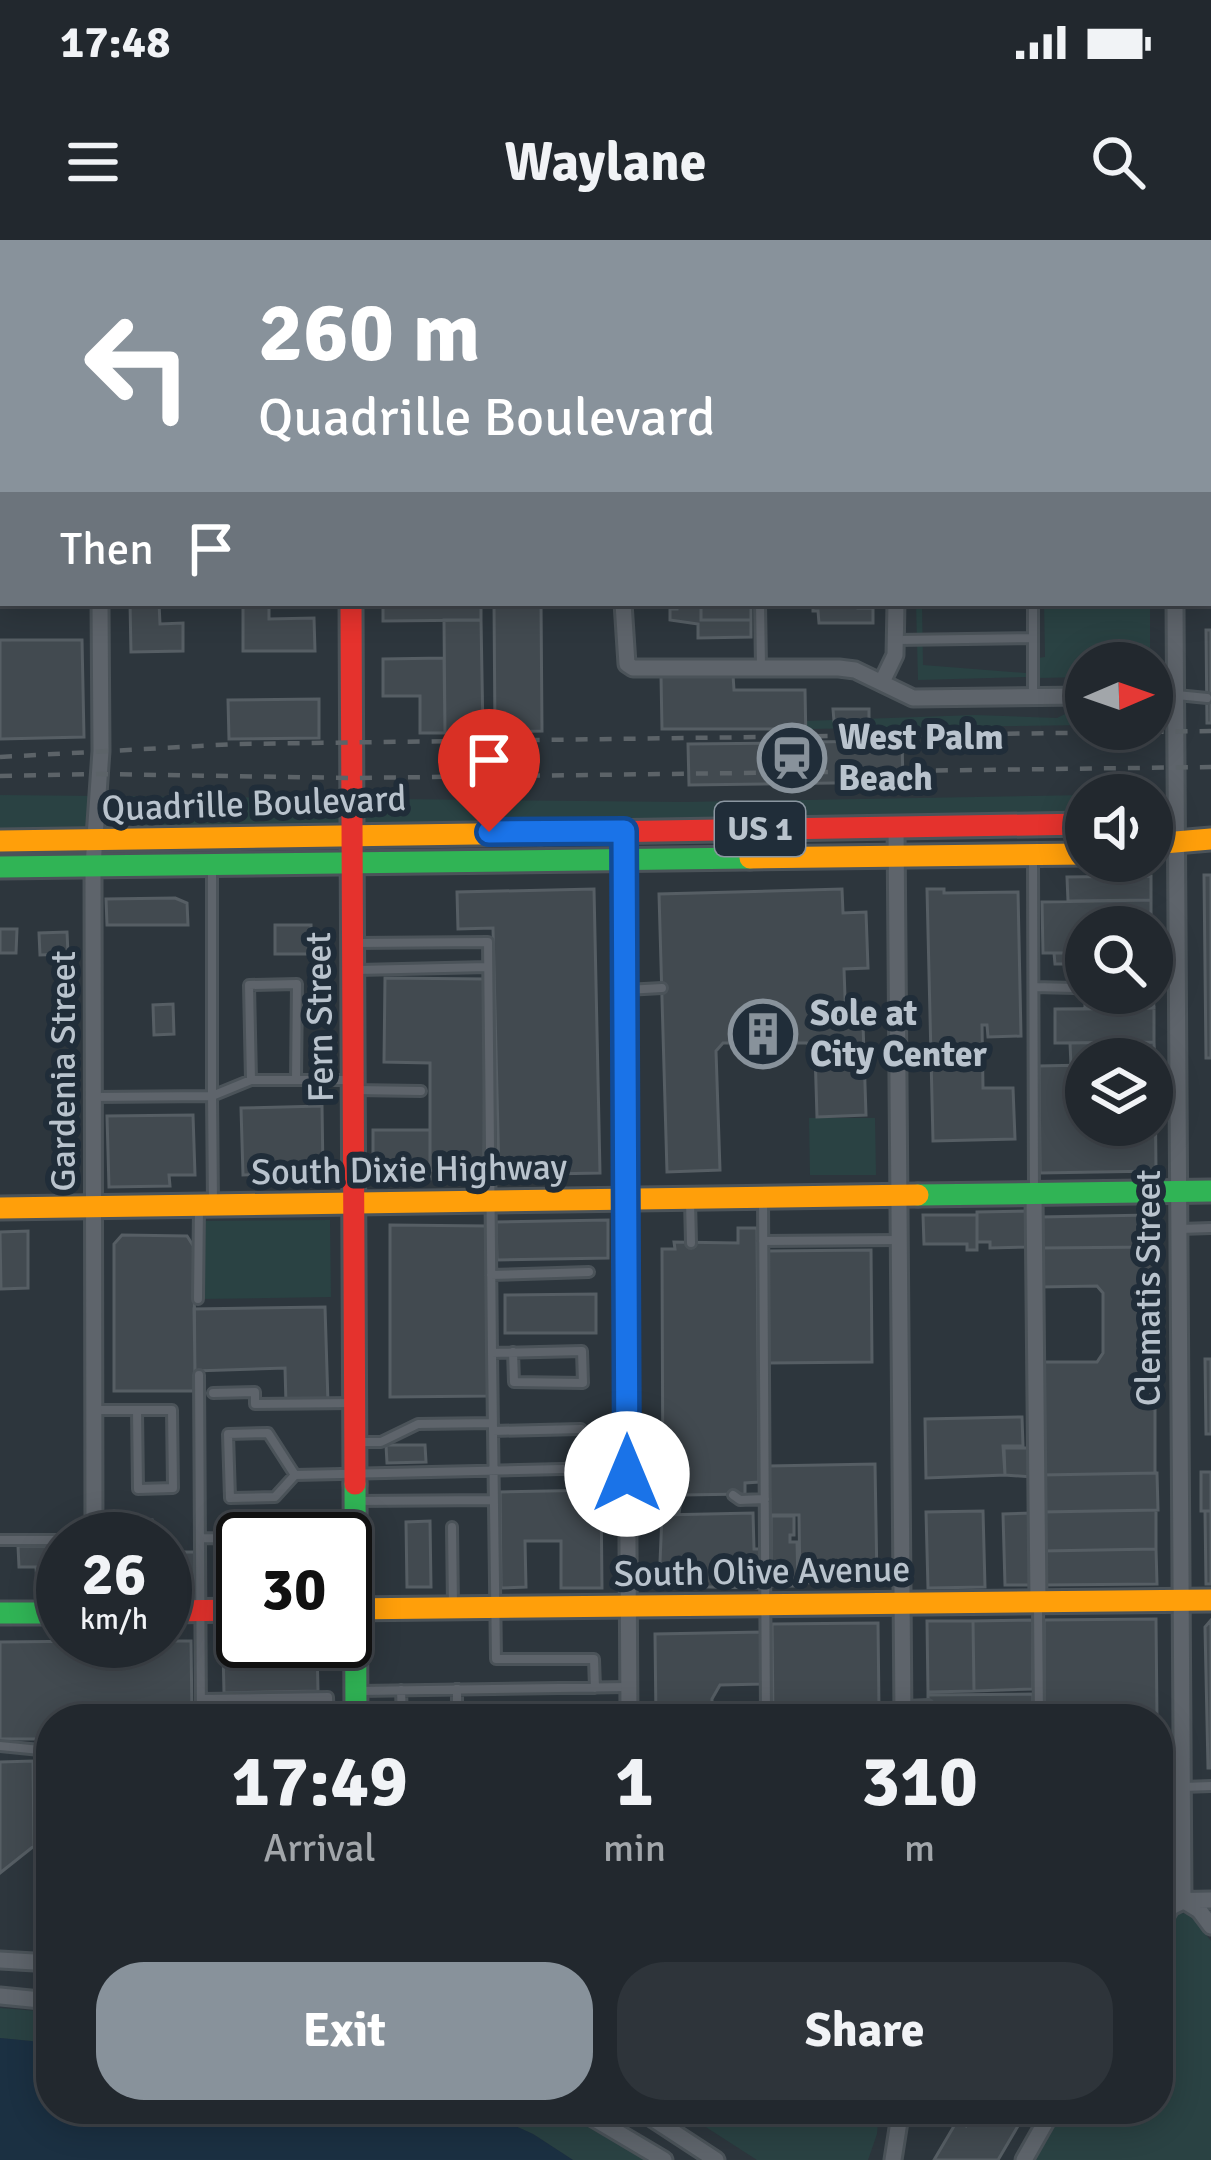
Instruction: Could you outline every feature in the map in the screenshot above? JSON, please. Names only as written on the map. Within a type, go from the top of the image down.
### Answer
[{"type":"street","name":"Gardenia Street","points":[[94,1512],[93,842],[100,773],[94,661],[100,606]]},
{"type":"street","name":"Fern Street","points":[[351,606],[355,1512]]},
{"type":"street","points":[[623,606],[624,653],[630,667],[839,668],[913,698],[1065,696]]},
{"type":"street","points":[[882,682],[895,655],[896,606]]},
{"type":"street","name":"Clematis Street","points":[[1175,606],[1183,1900]]},
{"type":"street","name":"Quadrille Boulevard","points":[[0,841],[1065,824]]},
{"type":"street","points":[[896,826],[903,1704]]},
{"type":"street","points":[[624,831],[629,1704]]},
{"type":"street","points":[[1173,838],[1211,839]]},
{"type":"street","points":[[1173,840],[1177,839]]},
{"type":"street","name":"Quadrille Boulevard","points":[[0,867],[1065,854]]},
{"type":"street","name":"South Dixie Highway","points":[[0,1208],[1211,1191]]},
{"type":"street","points":[[1034,1194],[1038,1602]]},
{"type":"street","name":"South Olive Avenue","points":[[372,1609],[1211,1600]]},
{"type":"street","points":[[192,1611],[216,1611]]},
{"type":"street","points":[[0,1613],[36,1612]]},
{"type":"street","name":"Fern Street","points":[[354,1668],[356,1704]]},
{"type":"street","points":[[1173,1900],[1211,1900]]},
{"type":"street","points":[[1183,1900],[1211,1926]]},
{"type":"street","points":[[1173,1906],[1183,1900]]},
{"type":"street","points":[[0,1960],[36,1963]]},
{"type":"street","points":[[0,1996],[36,2000]]},
{"type":"street","points":[[603,2124],[664,2160]]},
{"type":"street","points":[[661,2124],[716,2160]]},
{"type":"street","points":[[893,2160],[899,2124]]},
{"type":"street","points":[[1024,2160],[1044,2124]]},
{"type":"lane","points":[[760,606],[760,668]]},
{"type":"lane","points":[[1033,606],[1034,697]]},
{"type":"lane","points":[[897,640],[1033,638]]},
{"type":"lane","points":[[1175,695],[1207,698]]},
{"type":"lane","points":[[1034,854],[1034,1194]]},
{"type":"lane","points":[[198,1299],[212,1096],[212,865]]},
{"type":"lane","points":[[352,943],[488,943],[496,1659],[594,1659],[595,1688]]},
{"type":"lane","points":[[352,970],[488,967]]},
{"type":"lane","points":[[251,1080],[249,985],[297,984],[296,1080]]},
{"type":"lane","points":[[1034,987],[1065,988]]},
{"type":"lane","points":[[625,990],[662,988]]},
{"type":"lane","points":[[93,1097],[212,1096],[251,1080],[421,1090]]},
{"type":"lane","points":[[763,1198],[766,1704]]},
{"type":"lane","points":[[690,1199],[691,1243]]},
{"type":"lane","points":[[1178,1229],[1211,1228]]},
{"type":"lane","points":[[763,1241],[900,1240]]},
{"type":"lane","points":[[491,1274],[589,1272]]},
{"type":"lane","points":[[492,1353],[513,1352],[582,1351],[583,1383],[514,1382],[513,1352]]},
{"type":"lane","points":[[199,1375],[201,1704]]},
{"type":"lane","points":[[213,1393],[255,1392],[255,1404],[356,1403]]},
{"type":"lane","points":[[94,1410],[136,1410],[172,1410],[173,1488],[138,1489],[136,1410]]},
{"type":"lane","points":[[356,1442],[381,1442],[418,1424],[581,1429]]},
{"type":"lane","points":[[295,1475],[268,1433],[228,1434],[230,1498],[275,1497],[295,1475],[606,1468]]},
{"type":"lane","points":[[627,1474],[662,1476]]},
{"type":"lane","points":[[733,1495],[740,1500],[764,1499]]},
{"type":"lane","points":[[356,1502],[494,1500]]},
{"type":"lane","points":[[452,1527],[453,1608]]},
{"type":"lane","points":[[200,1538],[216,1538]]},
{"type":"lane","points":[[0,1540],[36,1540]]},
{"type":"lane","points":[[1038,1602],[1039,1704]]},
{"type":"lane","points":[[356,1691],[628,1687]]},
{"type":"lane","points":[[457,1689],[457,1704]]},
{"type":"lane","points":[[401,1690],[401,1704]]},
{"type":"lane","points":[[201,1699],[328,1697],[328,1704]]},
{"type":"lane","points":[[0,1746],[36,1750]]},
{"type":"lane","points":[[1182,1786],[1211,1786]]},
{"type":"green space","points":[[916,606],[922,606],[923,665],[1026,673],[1026,677],[918,680]]},
{"type":"green space","points":[[1044,606],[1150,606],[1150,642],[1065,642],[1065,677],[1038,678],[1038,658],[1045,657]]},
{"type":"green space","points":[[1065,714],[1065,725],[806,729],[805,721],[975,715],[1057,718]]},
{"type":"green space","points":[[0,795],[684,802],[1065,795],[1065,815],[0,831]]},
{"type":"green space","points":[[809,1118],[875,1118],[876,1175],[810,1175]]},
{"type":"green space","points":[[330,1220],[331,1297],[198,1299],[199,1221]]},
{"type":"green space","points":[[1179,1913],[1190,1914],[1211,1941],[1211,2160],[1030,2160],[1051,2124],[1173,2124],[1173,1919]]},
{"type":"green space","points":[[0,2008],[36,2011],[36,2042],[0,2038]]},
{"type":"green space","points":[[511,2124],[583,2124],[647,2160],[573,2160]]},
{"type":"green space","points":[[701,2124],[878,2124],[868,2160],[757,2160]]},
{"type":"water","points":[[0,2038],[36,2042],[36,2124],[511,2124],[573,2160],[0,2160]]},
{"type":"building","points":[[130,606],[159,606],[160,624],[183,623],[183,651],[131,652]]},
{"type":"building","points":[[243,606],[269,606],[269,619],[314,618],[315,651],[243,651]]},
{"type":"building","points":[[383,606],[481,606],[481,620],[383,621]]},
{"type":"building","points":[[494,606],[541,606],[542,731],[495,732]]},
{"type":"building","points":[[701,606],[751,606],[751,620],[701,620]]},
{"type":"building","points":[[751,606],[751,637],[698,638],[698,624],[670,620],[670,609]]},
{"type":"building","points":[[813,606],[873,608],[873,623],[819,623],[818,611]]},
{"type":"building","points":[[444,620],[481,620],[483,733],[445,733]]},
{"type":"building","points":[[1206,630],[1211,630],[1211,723],[1207,723]]},
{"type":"building","points":[[0,640],[82,640],[84,737],[0,739]]},
{"type":"building","points":[[444,658],[445,733],[420,733],[420,696],[383,696],[383,659]]},
{"type":"building","points":[[733,675],[734,690],[805,690],[806,742],[902,741],[903,782],[689,785],[688,744],[775,743],[776,729],[662,729],[661,676]]},
{"type":"building","points":[[319,699],[319,738],[229,739],[228,700]]},
{"type":"building","points":[[833,709],[869,709],[869,720],[834,721]]},
{"type":"building","points":[[1204,875],[1211,875],[1211,1058],[1206,1058]]},
{"type":"building","points":[[1067,882],[1151,882],[1151,900],[1068,901]]},
{"type":"building","points":[[594,889],[600,1173],[499,1175],[493,928],[458,929],[457,892]]},
{"type":"building","name":"Sole at City Center","points":[[842,889],[843,913],[866,912],[868,968],[844,969],[846,1025],[863,1024],[866,1115],[817,1117],[815,1051],[807,1043],[723,1043],[716,1051],[720,1170],[667,1172],[659,894]]},
{"type":"building","points":[[927,889],[1018,892],[1021,1036],[988,1037],[987,1025],[982,1025],[983,1088],[1013,1088],[1015,1139],[933,1141]]},
{"type":"building","points":[[175,898],[187,903],[188,925],[107,925],[106,899]]},
{"type":"building","points":[[1151,900],[1151,906],[1065,906],[1065,953],[1043,953],[1042,902]]},
{"type":"building","points":[[275,925],[311,925],[311,954],[275,954]]},
{"type":"building","points":[[0,929],[17,929],[16,953],[0,953]]},
{"type":"building","points":[[67,932],[68,954],[40,955],[39,933]]},
{"type":"building","points":[[1054,953],[1065,953],[1065,964],[1055,964]]},
{"type":"building","points":[[385,978],[485,979],[484,1171],[430,1170],[430,1063],[384,1062]]},
{"type":"building","points":[[173,1004],[174,1034],[154,1035],[153,1005]]},
{"type":"building","points":[[1055,1009],[1065,1009],[1065,1014],[1154,1014],[1154,1038],[1065,1038],[1065,1043],[1055,1043]]},
{"type":"building","points":[[1065,1065],[1065,1146],[1156,1146],[1156,1171],[1040,1173],[1039,1066]]},
{"type":"building","points":[[322,1106],[323,1172],[243,1175],[241,1108]]},
{"type":"building","points":[[193,1115],[195,1175],[169,1175],[170,1186],[109,1187],[107,1116]]},
{"type":"building","points":[[373,1130],[430,1130],[430,1179],[373,1179]]},
{"type":"building","points":[[1029,1211],[1029,1247],[990,1248],[990,1242],[977,1242],[977,1212]]},
{"type":"building","points":[[923,1215],[977,1215],[977,1250],[967,1250],[967,1244],[924,1244]]},
{"type":"building","points":[[1151,1215],[1151,1247],[1041,1248],[1040,1217]]},
{"type":"building","points":[[608,1220],[608,1258],[497,1260],[496,1222]]},
{"type":"building","points":[[390,1225],[488,1226],[489,1396],[390,1397]]},
{"type":"building","points":[[738,1228],[757,1228],[759,1482],[745,1483],[745,1494],[682,1495],[679,1513],[663,1513],[662,1249],[675,1249],[674,1242],[738,1243]]},
{"type":"building","points":[[28,1231],[28,1288],[1,1289],[0,1232]]},
{"type":"building","points":[[122,1235],[187,1236],[194,1247],[195,1391],[114,1391],[114,1244]]},
{"type":"building","points":[[1155,1247],[1155,1473],[1041,1475],[1040,1362],[1097,1362],[1103,1353],[1103,1293],[1097,1286],[1041,1287],[1041,1248]]},
{"type":"building","points":[[871,1250],[872,1362],[769,1363],[768,1251]]},
{"type":"building","points":[[596,1294],[596,1333],[505,1333],[505,1295]]},
{"type":"building","points":[[325,1307],[328,1403],[286,1403],[285,1368],[195,1371],[194,1309]]},
{"type":"building","points":[[1205,1359],[1211,1359],[1211,1434],[1206,1434]]},
{"type":"building","points":[[1022,1417],[1023,1446],[1003,1446],[1005,1475],[926,1478],[925,1419]]},
{"type":"building","points":[[386,1445],[425,1445],[426,1462],[387,1463]]},
{"type":"building","points":[[1004,1448],[1032,1448],[1032,1477],[1005,1475]]},
{"type":"building","points":[[875,1464],[877,1582],[800,1583],[799,1515],[770,1515],[769,1466]]},
{"type":"building","points":[[1201,1472],[1211,1472],[1211,1511],[1201,1511]]},
{"type":"building","points":[[1157,1473],[1158,1510],[1042,1512],[1041,1475]]},
{"type":"building","points":[[601,1490],[602,1588],[561,1588],[561,1541],[525,1541],[526,1587],[501,1588],[500,1492]]},
{"type":"building","points":[[1156,1510],[1156,1549],[1042,1551],[1042,1512]]},
{"type":"building","points":[[983,1511],[985,1587],[928,1588],[926,1512]]},
{"type":"building","points":[[1205,1511],[1211,1511],[1211,1584],[1206,1584]]},
{"type":"building","points":[[753,1513],[761,1588],[659,1586],[662,1515]]},
{"type":"building","points":[[1032,1513],[1034,1585],[1005,1585],[1003,1514]]},
{"type":"building","points":[[771,1516],[794,1516],[790,1542],[797,1542],[798,1586],[771,1583]]},
{"type":"building","points":[[430,1521],[431,1587],[407,1587],[406,1522]]},
{"type":"building","points":[[18,1546],[36,1546],[36,1567],[19,1567]]},
{"type":"building","points":[[1156,1549],[1157,1584],[1043,1585],[1042,1551]]},
{"type":"building","points":[[192,1552],[195,1552],[192,1594]]},
{"type":"building","points":[[1156,1619],[1157,1704],[1044,1704],[1044,1620]]},
{"type":"building","points":[[1033,1620],[1033,1689],[974,1691],[973,1621]]},
{"type":"building","points":[[1211,1620],[1211,1768],[1208,1768],[1205,1627]]},
{"type":"building","points":[[927,1621],[973,1621],[974,1691],[928,1692]]},
{"type":"building","points":[[878,1623],[879,1704],[773,1704],[772,1624]]},
{"type":"building","points":[[762,1632],[763,1684],[720,1685],[712,1704],[656,1704],[655,1634]]},
{"type":"building","points":[[0,1642],[36,1642],[36,1668],[191,1668],[192,1704],[36,1704],[36,1739],[0,1739]]},
{"type":"building","points":[[223,1668],[317,1668],[318,1691],[224,1693]]},
{"type":"building","points":[[1033,1694],[1033,1704],[928,1704],[928,1695]]},
{"type":"building","points":[[33,1761],[34,1846],[0,1873],[0,1762]]},
{"type":"building","points":[[955,2124],[1019,2124],[998,2160],[934,2160]]},
{"type":"railway","points":[[0,757],[236,744],[1211,731]]},
{"type":"railway","points":[[0,776],[353,778],[1211,767]]},
{"type":"traffic: fast","points":[[0,867],[750,858]]},
{"type":"traffic: fast","points":[[918,1195],[1211,1191]]},
{"type":"traffic: fast","points":[[355,1484],[356,1704]]},
{"type":"traffic: fast","points":[[0,1613],[36,1613]]},
{"type":"traffic: slow","points":[[0,841],[540,833]]},
{"type":"traffic: slow","points":[[1173,842],[1211,839]]},
{"type":"traffic: slow","points":[[750,858],[1065,854]]},
{"type":"traffic: slow","points":[[0,1208],[918,1195]]},
{"type":"traffic: slow","points":[[372,1609],[1211,1600]]},
{"type":"traffic: jam","points":[[351,606],[355,1484]]},
{"type":"traffic: jam","points":[[540,833],[1065,824]]},
{"type":"traffic: jam","points":[[192,1611],[216,1610]]},
{"type":"place","name":"West Palm Beach","points":[[792,758]]},
{"type":"place","name":"Sole at City Center","points":[[763,1034]]},
{"type":"route","points":[[489,832],[624,831],[627,1474]]}]
